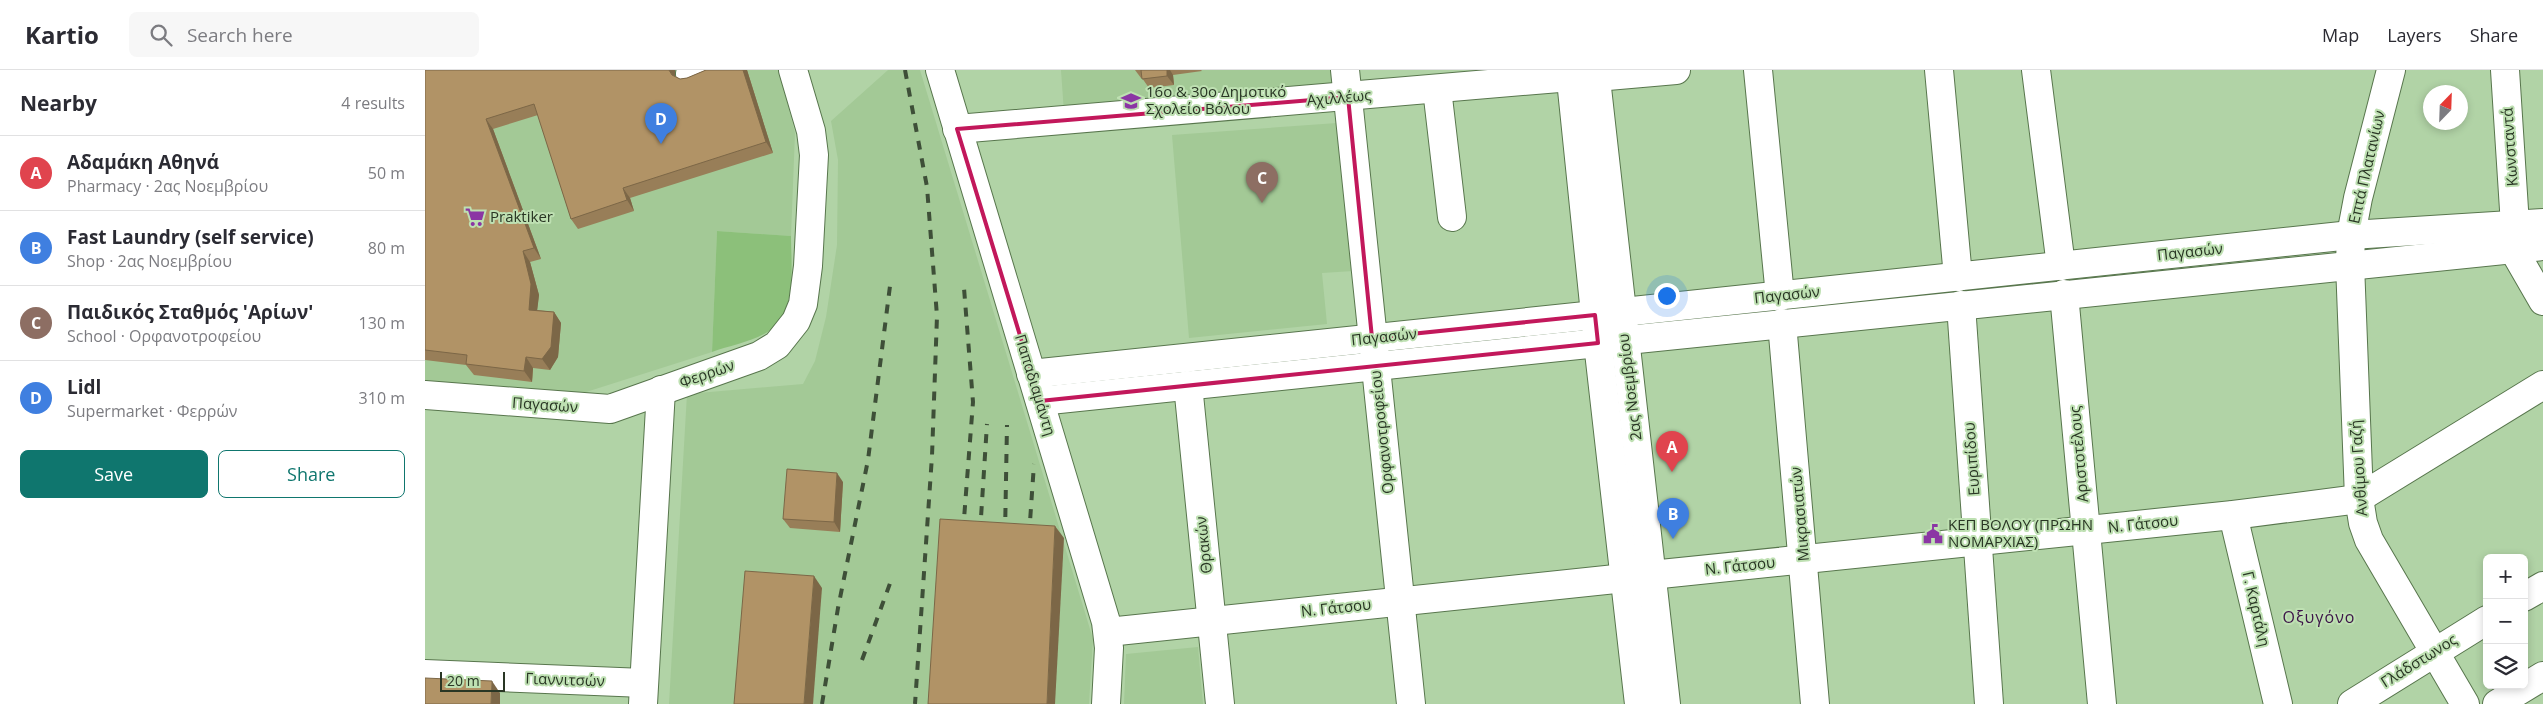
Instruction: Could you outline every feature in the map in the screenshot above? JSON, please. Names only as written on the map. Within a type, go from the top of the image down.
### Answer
[{"type":"street","name":"Φερρών","points":[[644,694],[661,390],[766,353],[789,333],[802,309],[808,266],[814,155],[811,131],[793,70]]},
{"type":"street","name":"Παπαδιαμάντη","points":[[940,70],[1108,632],[1106,704]]},
{"type":"street","name":"Ορφανοτροφείου","points":[[1345,70],[1411,704]]},
{"type":"street","name":"Αχιλλέως","points":[[957,129],[1348,97],[1451,82],[1677,70]]},
{"type":"street","points":[[1758,70],[1780,296]]},
{"type":"street","points":[[1939,70],[1958,277]]},
{"type":"street","points":[[2036,70],[2061,266]]},
{"type":"street","name":"Επτά Πλατανίων","points":[[2350,264],[2351,235],[2391,70]]},
{"type":"street","name":"Κωνσταντά","points":[[2505,70],[2514,237],[2543,301]]},
{"type":"street","name":"2ας Νοεμβρίου","points":[[1583,74],[1622,312],[1666,704]]},
{"type":"street","name":"2ας Νοεμβρίου","points":[[1583,74],[1595,315],[1639,704]]},
{"type":"street","points":[[1451,82],[1452,217]]},
{"type":"street","name":"Παγασών","points":[[1040,401],[2350,264],[2514,237],[2543,223]]},
{"type":"street","name":"Παγασών","points":[[1031,374],[2351,235],[2514,237],[2543,246]]},
{"type":"street","name":"Ανθίμου Γαζή","points":[[2350,264],[2359,498],[2363,522],[2369,540],[2465,704]]},
{"type":"street","name":"Αριστοτέλους","points":[[2065,294],[2102,704]]},
{"type":"street","name":"Ευριπίδου","points":[[1961,305],[1989,704]]},
{"type":"street","name":"Μικρασιατών","points":[[1782,324],[1815,704]]},
{"type":"street","name":"Θρακών","points":[[1188,385],[1220,704]]},
{"type":"street","name":"Ν. Γάτσου","points":[[1651,576],[2233,515],[2359,498],[2543,385]]},
{"type":"street","name":"Παγασών","points":[[425,395],[610,409],[661,390]]},
{"type":"street","name":"Γ. Καρτάλη","points":[[2233,515],[2278,704]]},
{"type":"street","name":"Ν. Γάτσου","points":[[1108,632],[1625,578]]},
{"type":"street","points":[[2528,595],[2543,586]]},
{"type":"street","name":"Γλάδστωνος","points":[[2352,704],[2434,651],[2483,622]]},
{"type":"street","name":"Γιαννιτσών","points":[[425,674],[644,694]]},
{"type":"street","points":[[2497,704],[2543,676]]},
{"type":"highlighted area","points":[[1348,97],[1372,338],[1595,315],[1598,343],[1040,401],[957,129]]},
{"type":"shaded area","points":[[425,70],[779,70],[795,133],[791,236],[717,231],[712,352],[583,393],[425,381]]},
{"type":"shaded area","points":[[888,70],[920,70],[1093,639],[1089,704],[669,704],[687,394],[803,384],[815,361],[826,317],[837,245],[838,160],[831,121]]},
{"type":"shaded area","name":"16ο & 30ο Δημοτικό Σχολείο Βόλου","points":[[1061,70],[1331,70],[1333,89],[1064,113]]},
{"type":"shaded area","points":[[1337,123],[1353,271],[1322,273],[1327,324],[1189,338],[1172,135]]},
{"type":"shaded area","points":[[717,231],[791,236],[792,275],[788,302],[776,325],[760,336],[712,352]]},
{"type":"shaded area","points":[[1198,647],[1203,704],[1124,704],[1126,654]]},
{"type":"building","points":[[425,70],[669,70],[672,75],[680,79],[706,70],[743,70],[766,142],[623,188],[627,200],[571,219],[534,104],[486,119],[534,248],[523,251],[531,284],[529,310],[554,312],[551,347],[542,359],[526,357],[524,371],[466,364],[467,355],[425,350]]},
{"type":"building","points":[[1141,70],[1167,70],[1167,76],[1142,79]]},
{"type":"building","points":[[787,469],[837,473],[834,522],[783,519]]},
{"type":"building","points":[[940,519],[1055,526],[1047,704],[928,704]]},
{"type":"building","points":[[745,571],[814,576],[804,704],[734,704]]},
{"type":"building","points":[[425,678],[492,681],[491,704],[425,704]]},
{"type":"railway","points":[[905,70],[927,187],[937,316],[932,456],[915,704]]},
{"type":"railway","points":[[822,704],[838,608],[868,460],[891,278]]},
{"type":"railway","points":[[963,532],[973,402],[964,288]]},
{"type":"railway","points":[[980,533],[987,424]]},
{"type":"railway","points":[[1005,535],[1007,425]]},
{"type":"railway","points":[[1029,536],[1034,464]]},
{"type":"railway","points":[[862,660],[892,578]]},
{"type":"place","name":"16ο & 30ο Δημοτικό Σχολείο Βόλου","points":[[1131,101]]},
{"type":"place","name":"Lidl","points":[[661,144]]},
{"type":"place","name":"Παιδικός Σταθμός 'Αρίων'","points":[[1262,203]]},
{"type":"place","name":"Praktiker","points":[[475,217]]},
{"type":"place","name":"Αδαμάκη Αθηνά","points":[[1672,472]]},
{"type":"place","name":"ΚΕΠ ΒΟΛΟΥ (ΠΡΩΗΝ ΝΟΜΑΡΧΙΑΣ)","points":[[1933,534]]},
{"type":"place","name":"Fast Laundry (self service)","points":[[1673,539]]},
{"type":"district","name":"Οξυγόνο","points":[[2319,617]]}]
